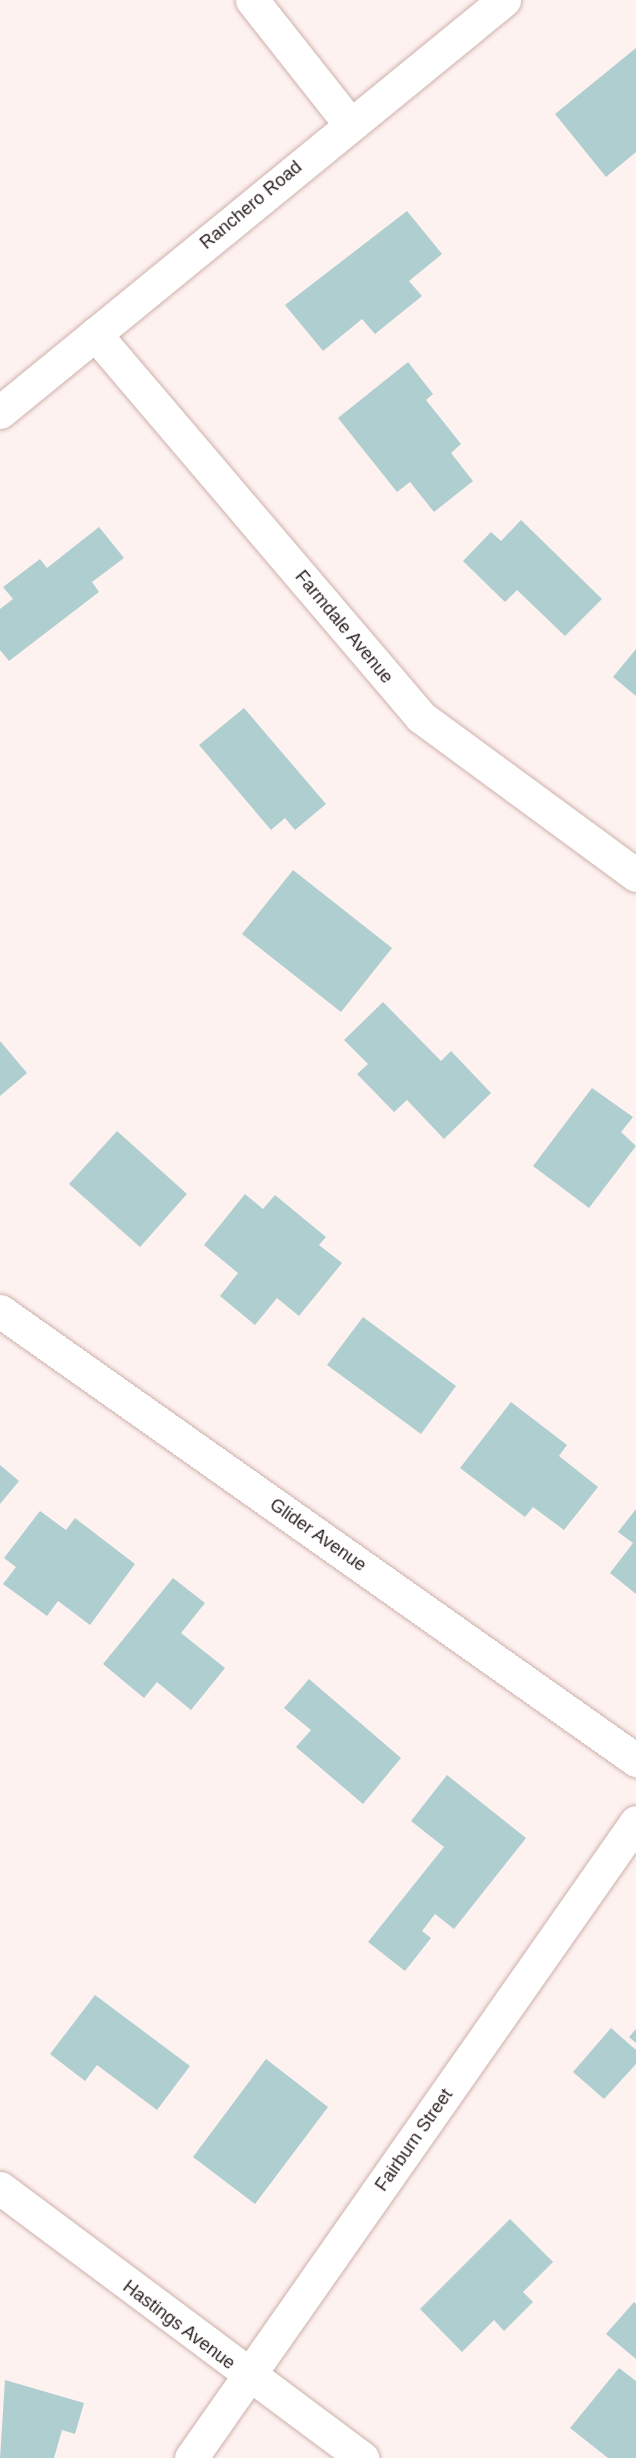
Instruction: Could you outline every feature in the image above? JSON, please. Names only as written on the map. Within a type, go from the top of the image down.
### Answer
[{"type":"street","points":[[252,0],[349,123]]},
{"type":"street","name":"Ranchero Road","points":[[0,412],[349,123],[504,0]]},
{"type":"street","name":"Farmdale Avenue","points":[[96,334],[421,717],[636,875]]},
{"type":"street","name":"Glider Avenue","points":[[0,1311],[636,1760]]},
{"type":"street","name":"Fairburn Street","points":[[191,2458],[636,1822]]},
{"type":"street","name":"Hastings Avenue","points":[[0,2188],[248,2378],[362,2458]]},
{"type":"building","points":[[636,48],[636,152],[606,177],[555,114]]},
{"type":"building","points":[[407,211],[442,254],[409,281],[422,296],[375,334],[362,319],[323,351],[285,305]]},
{"type":"building","points":[[408,362],[433,394],[426,400],[461,444],[451,453],[473,481],[434,512],[410,482],[397,492],[338,418]]},
{"type":"building","points":[[521,520],[602,599],[565,636],[517,590],[505,602],[463,561],[491,532],[501,541]]},
{"type":"building","points":[[99,527],[124,558],[92,582],[99,592],[9,661],[0,650],[0,609],[13,599],[3,587],[40,559],[47,568]]},
{"type":"building","points":[[636,649],[636,696],[613,677]]},
{"type":"building","points":[[244,708],[326,804],[295,830],[285,818],[271,830],[199,745]]},
{"type":"building","points":[[293,870],[392,948],[341,1012],[242,934]]},
{"type":"building","points":[[383,1002],[441,1061],[451,1051],[491,1093],[444,1139],[407,1100],[394,1112],[357,1074],[368,1064],[344,1040]]},
{"type":"building","points":[[0,1041],[27,1073],[0,1096]]},
{"type":"building","points":[[592,1088],[633,1117],[621,1132],[636,1146],[589,1208],[533,1166]]},
{"type":"building","points":[[117,1131],[187,1194],[140,1247],[69,1184]]},
{"type":"building","points":[[245,1194],[263,1209],[275,1195],[326,1237],[319,1245],[342,1263],[299,1316],[277,1298],[255,1325],[220,1296],[238,1273],[204,1245]]},
{"type":"building","points":[[363,1317],[456,1386],[421,1434],[327,1365]]},
{"type":"building","points":[[511,1402],[567,1445],[559,1456],[598,1487],[564,1530],[533,1507],[525,1517],[460,1468]]},
{"type":"building","points":[[0,1465],[19,1481],[0,1504]]},
{"type":"building","points":[[636,1509],[636,1594],[610,1573],[633,1543],[618,1532]]},
{"type":"building","points":[[40,1511],[66,1530],[75,1518],[135,1564],[90,1625],[58,1601],[47,1616],[3,1584],[16,1567],[4,1558]]},
{"type":"building","points":[[173,1578],[205,1603],[181,1633],[225,1668],[191,1710],[157,1682],[144,1698],[103,1664]]},
{"type":"building","points":[[309,1679],[401,1758],[363,1804],[296,1747],[311,1730],[284,1708]]},
{"type":"building","points":[[447,1775],[526,1838],[454,1929],[435,1914],[422,1931],[431,1938],[405,1971],[368,1942],[444,1847],[411,1821]]},
{"type":"building","points":[[95,1995],[190,2066],[157,2110],[97,2065],[85,2081],[50,2054]]},
{"type":"building","points":[[611,2028],[636,2050],[636,2064],[604,2099],[573,2072]]},
{"type":"building","points":[[636,2029],[636,2043],[629,2037]]},
{"type":"building","points":[[266,2059],[328,2107],[255,2204],[193,2157]]},
{"type":"building","points":[[510,2219],[553,2262],[523,2292],[533,2302],[504,2331],[494,2320],[462,2352],[420,2309]]},
{"type":"building","points":[[634,2302],[636,2304],[636,2359],[606,2334]]},
{"type":"building","points":[[619,2368],[636,2381],[636,2458],[608,2458],[570,2428]]},
{"type":"building","points":[[5,2380],[84,2403],[75,2434],[62,2430],[54,2458],[0,2458]]}]
